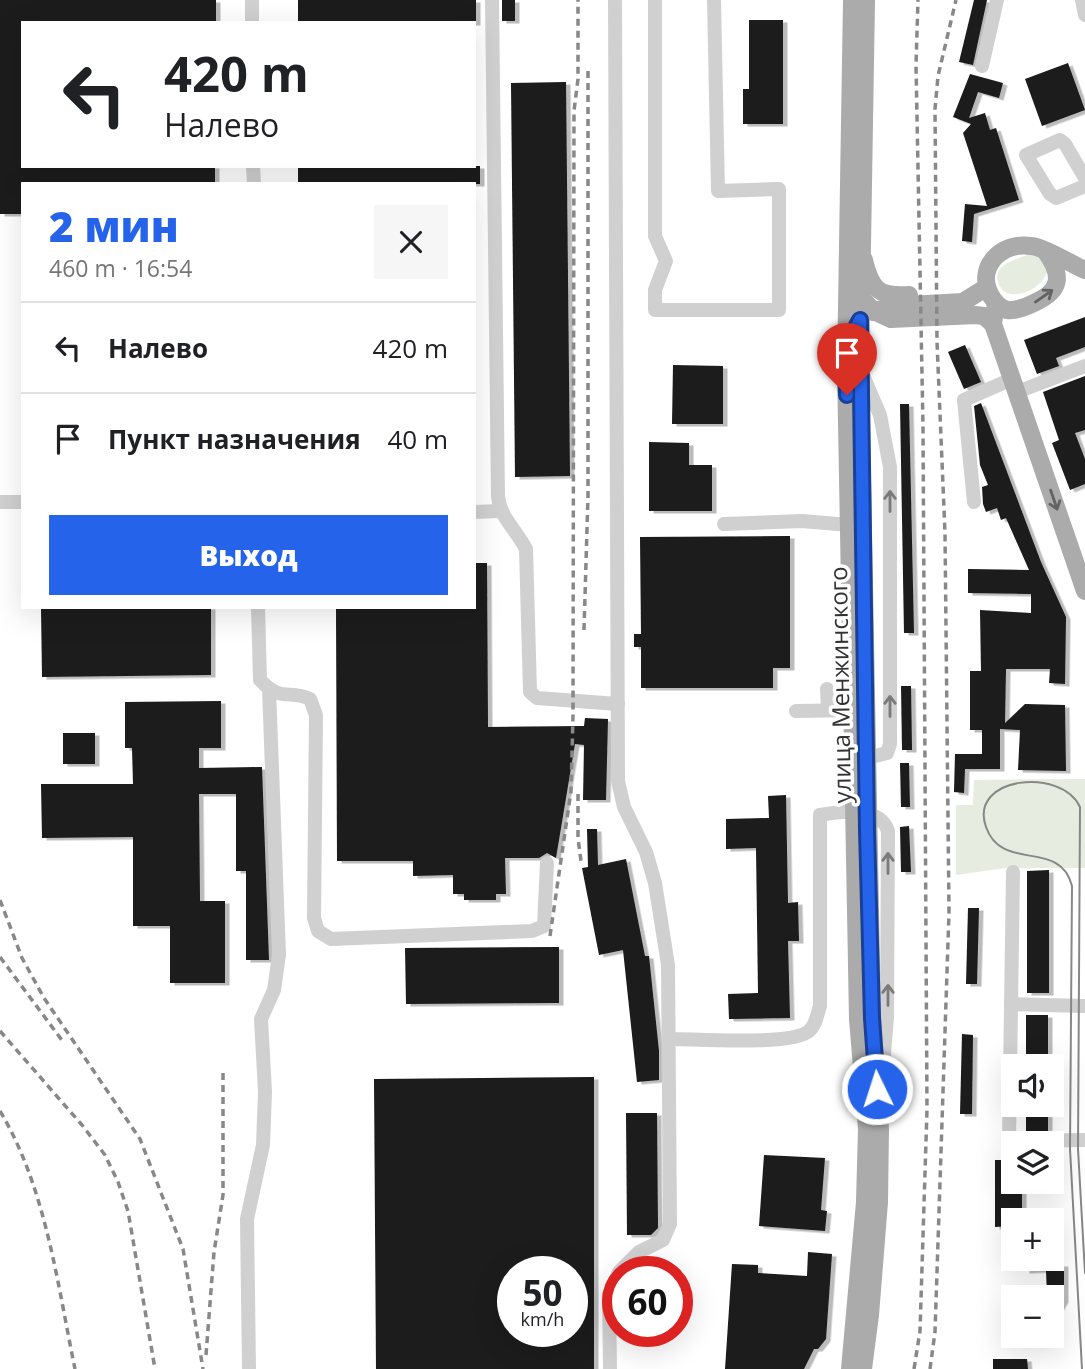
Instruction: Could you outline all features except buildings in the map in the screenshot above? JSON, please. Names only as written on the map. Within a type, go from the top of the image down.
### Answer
[{"type":"main road","name":"улица Менжинского","points":[[852,0],[854,267],[849,525],[859,710],[867,758],[860,813],[879,1112],[879,1202],[863,1369]]},
{"type":"main road","name":"улица Менжинского","points":[[853,345],[879,314],[859,298],[851,283],[860,243],[866,0]]},
{"type":"main road","points":[[860,243],[875,287],[891,296],[962,291],[986,282]]},
{"type":"main road","points":[[879,314],[963,302],[986,282],[992,259],[1010,248],[1031,246],[1085,270]]},
{"type":"main road","points":[[996,304],[1007,310],[1019,308],[1037,302],[1051,292],[1058,278],[1053,261],[1046,252]]},
{"type":"main road","points":[[853,345],[874,327],[882,303],[870,292],[854,267]]},
{"type":"main road","points":[[986,282],[996,304],[993,324],[1085,591]]},
{"type":"main road","points":[[975,315],[996,304]]},
{"type":"main road","points":[[879,314],[975,315],[984,316],[993,324]]},
{"type":"main road","name":"улица Менжинского","points":[[850,1369],[865,1202],[867,1129],[858,1019],[860,369],[853,345]]},
{"type":"lane","points":[[252,0],[252,21]]},
{"type":"lane","points":[[492,0],[500,512],[518,533],[526,550],[530,692],[537,698],[618,704]]},
{"type":"lane","points":[[615,0],[618,781],[624,807],[646,852],[668,965],[670,1224],[663,1240],[635,1256]]},
{"type":"lane","points":[[655,0],[655,236],[666,261],[655,290],[655,310],[779,310],[779,189],[718,191],[714,0]]},
{"type":"lane","points":[[982,65],[997,0]]},
{"type":"lane","points":[[1082,0],[1085,15]]},
{"type":"lane","points":[[1085,178],[1060,140],[1026,155],[1050,194],[1056,198],[1085,186]]},
{"type":"lane","points":[[974,502],[964,401],[1085,366]]},
{"type":"lane","points":[[860,369],[880,415],[890,467],[891,744],[887,754],[867,758]]},
{"type":"lane","points":[[0,502],[21,502]]},
{"type":"lane","points":[[476,512],[500,512]]},
{"type":"lane","points":[[724,524],[802,521],[849,525]]},
{"type":"lane","points":[[258,609],[260,680],[269,689],[283,696],[303,696],[310,699],[316,715],[314,918],[318,931],[331,939],[531,932],[544,926],[547,863]]},
{"type":"lane","points":[[249,1369],[247,1219],[263,1145],[265,1092],[261,1019],[274,990],[279,955],[269,689]]},
{"type":"lane","points":[[827,689],[828,709]]},
{"type":"lane","points":[[796,711],[859,710]]},
{"type":"lane","points":[[669,1039],[781,1039],[799,1037],[811,1030],[820,1006],[820,816],[860,813]]},
{"type":"lane","points":[[1013,872],[1009,1141],[1085,1140]]},
{"type":"lane","points":[[1011,1004],[1085,1006]]},
{"type":"lane","points":[[610,1347],[610,1369]]},
{"type":"shaded area","points":[[1030,254],[1041,258],[1046,264],[1044,278],[1038,285],[1021,294],[1005,292],[997,277],[1001,267]]},
{"type":"shaded area","points":[[1085,779],[1085,868],[1005,868],[956,875],[956,805],[973,805],[974,780]]},
{"type":"tram line","points":[[1082,1369],[1070,1149],[1072,886],[1066,872],[1056,863],[1004,849],[994,841],[986,827],[984,810],[991,797],[1003,788],[1020,783],[1038,782],[1055,786],[1070,794],[1080,807],[1078,1149],[1085,1273]]},
{"type":"railway","points":[[550,936],[571,791],[574,111],[578,79],[578,0]]},
{"type":"railway","points":[[914,1369],[920,1331],[927,1110],[923,426],[916,65],[918,0]]},
{"type":"railway","points":[[930,1369],[935,1332],[949,912],[945,533],[937,342],[935,109],[938,76],[956,0]]},
{"type":"railway","points":[[584,630],[588,496],[588,66]]},
{"type":"railway","points":[[578,794],[581,861]]},
{"type":"railway","points":[[0,900],[22,958],[44,998],[140,1139],[183,1249],[203,1369]]},
{"type":"railway","points":[[0,957],[64,1043]]},
{"type":"railway","points":[[0,1031],[82,1125],[105,1155],[118,1182],[128,1211],[155,1369]]},
{"type":"railway","points":[[206,1355],[214,1252],[223,1195],[223,1073]]},
{"type":"railway","points":[[0,1111],[16,1141],[39,1204],[75,1369]]},
{"type":"route","points":[[847,395],[846,346],[860,320],[867,830],[872,1018],[877,1089]]}]
